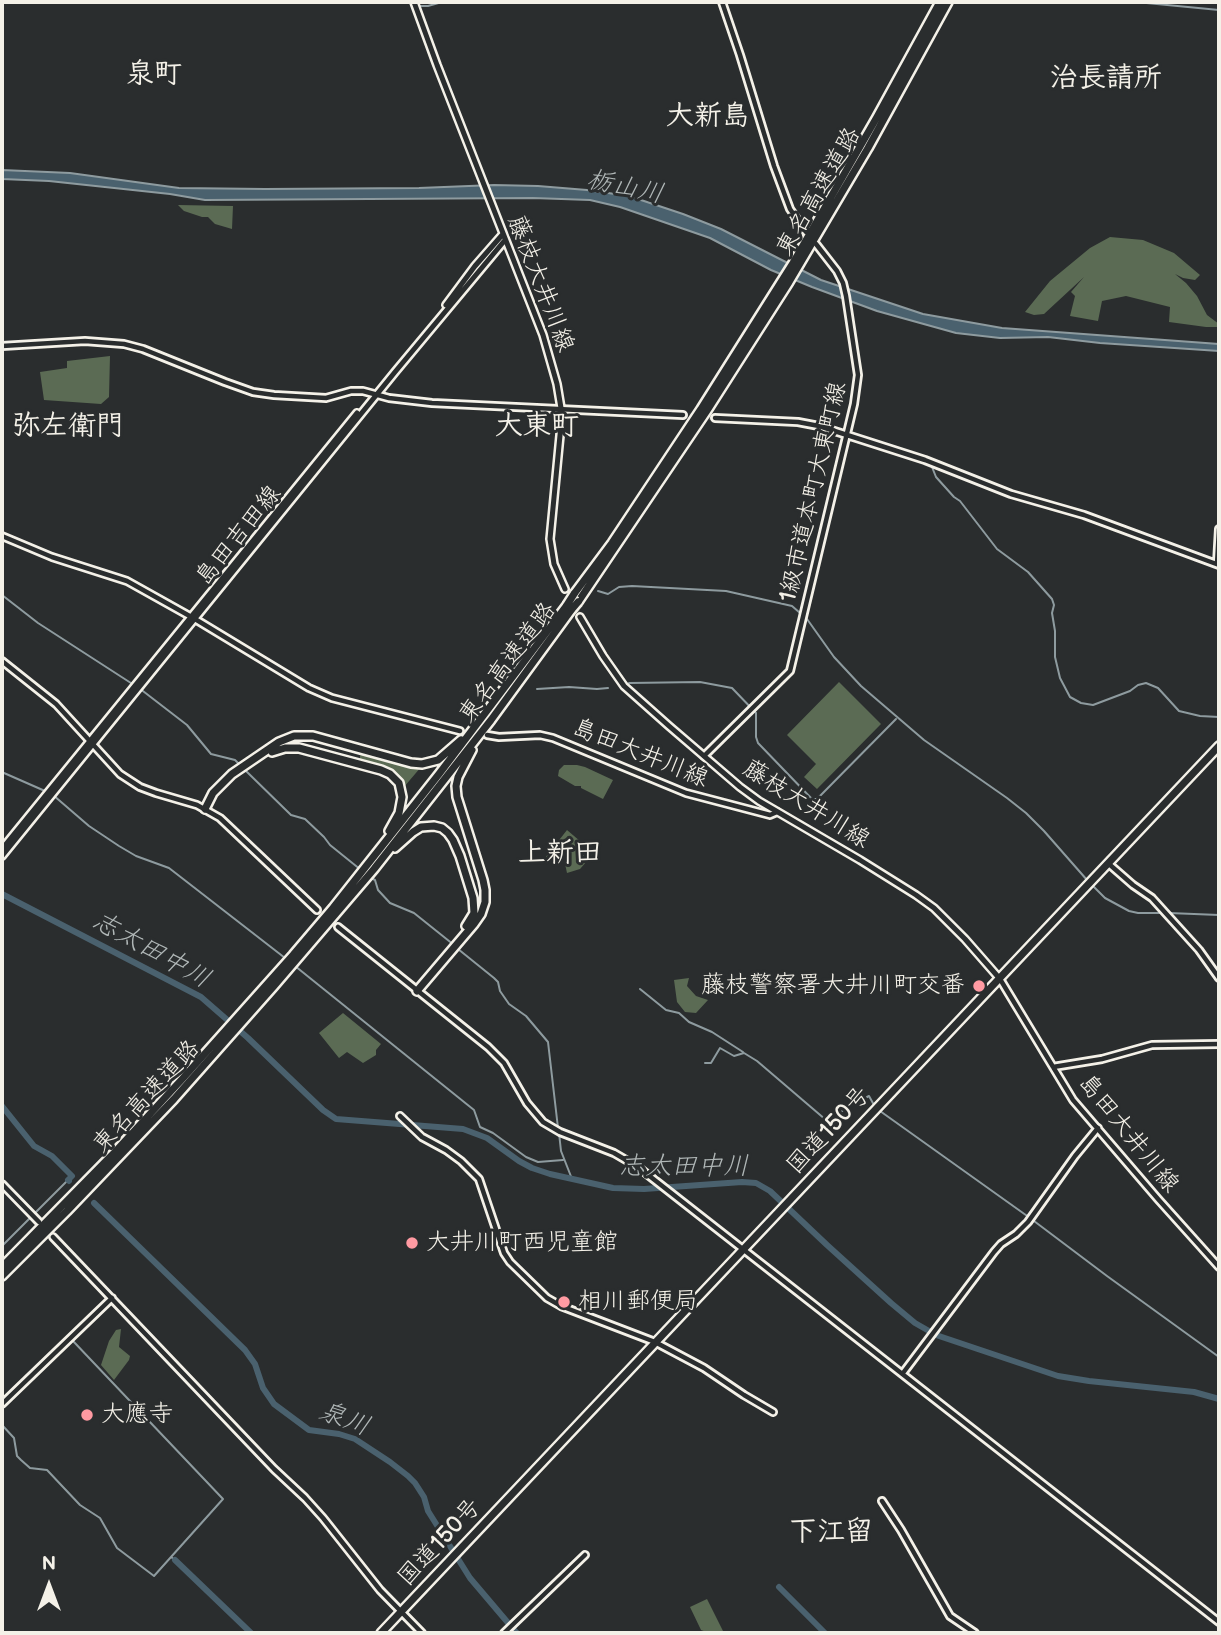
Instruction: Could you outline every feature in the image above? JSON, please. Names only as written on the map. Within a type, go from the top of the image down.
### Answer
[{"type":"highway","name":"東名高速道路","points":[[371,867],[576,598],[699,423],[786,280],[940,2]]},
{"type":"highway","name":"東名高速道路","points":[[795,264],[868,148],[948,2]]},
{"type":"highway","name":"東名高速道路","points":[[2,1267],[243,1017],[332,908],[371,867],[491,720],[569,607]]},
{"type":"highway","points":[[205,809],[227,778],[289,738],[299,735],[308,735],[411,762],[428,763],[438,760],[467,734],[498,698]]},
{"type":"highway","points":[[417,991],[474,924],[485,902],[485,885],[458,803],[456,786],[464,765],[491,720]]},
{"type":"highway","name":"国道150号","points":[[381,1633],[1219,746]]},
{"type":"highway","points":[[205,809],[232,778],[280,748],[299,748],[381,770],[393,776],[398,783],[402,802],[397,818],[371,867]]},
{"type":"highway","points":[[371,867],[408,835],[425,826],[445,830],[453,839],[460,856],[473,898],[474,913],[417,991]]},
{"type":"highway","name":"東名高速道路","points":[[2,1276],[174,1099],[230,1031]]},
{"type":"main road","name":"藤枝大井川線","points":[[414,2],[543,335],[558,384],[561,408],[559,447],[550,539],[554,564],[565,589]]},
{"type":"main road","name":"島田吉田線","points":[[2,849],[504,237]]},
{"type":"main road","name":"藤枝大井川線","points":[[580,617],[624,685],[740,787],[934,908],[1000,978]]},
{"type":"main road","name":"島田吉田線","points":[[2,856],[91,743]]},
{"type":"street","points":[[722,2],[774,166],[790,209],[806,232]]},
{"type":"street","name":"1級市道本町大東町線","points":[[704,756],[792,667],[847,435],[858,383],[857,362],[843,282],[816,244]]},
{"type":"street","points":[[2,346],[114,342],[144,349],[257,393],[274,395],[326,398],[357,391],[432,403],[683,415]]},
{"type":"street","points":[[715,418],[808,423],[925,460],[1010,494],[1084,515],[1218,564],[1219,529]]},
{"type":"street","points":[[2,536],[52,557],[118,577],[317,692],[460,731]]},
{"type":"street","points":[[2,661],[56,704],[110,765],[135,785],[197,804],[220,818],[317,910]]},
{"type":"street","name":"島田大井川線","points":[[487,735],[540,735],[553,738],[685,793],[770,815],[777,812]]},
{"type":"street","points":[[1109,864],[1146,893],[1169,916],[1219,978]]},
{"type":"street","points":[[338,927],[497,1055],[527,1103],[544,1122],[560,1132],[627,1160],[1219,1622]]},
{"type":"street","name":"島田大井川線","points":[[1000,978],[1073,1100],[1219,1267]]},
{"type":"street","points":[[1053,1067],[1102,1059],[1152,1045],[1219,1044]]},
{"type":"street","points":[[400,1116],[422,1137],[446,1150],[479,1178],[504,1253],[547,1298],[561,1307],[655,1342],[704,1368],[773,1412]]},
{"type":"street","points":[[903,1373],[994,1252],[1031,1219],[1098,1128]]},
{"type":"street","points":[[2,1184],[39,1222]]},
{"type":"street","points":[[53,1237],[274,1469],[305,1498],[371,1580],[422,1633]]},
{"type":"street","points":[[2,1404],[112,1298]]},
{"type":"street","points":[[882,1501],[894,1517],[950,1616],[975,1633]]},
{"type":"street","points":[[504,1633],[585,1555]]},
{"type":"green space","points":[[178,205],[233,206],[232,229],[215,224],[208,217],[184,211]]},
{"type":"green space","points":[[1110,237],[1143,240],[1174,253],[1200,275],[1195,280],[1175,274],[1197,296],[1207,315],[1219,324],[1219,327],[1169,322],[1170,307],[1126,296],[1102,301],[1098,321],[1070,316],[1075,296],[1071,292],[1084,277],[1044,314],[1025,312],[1050,281],[1090,248]]},
{"type":"green space","points":[[110,356],[109,397],[101,404],[44,400],[40,372],[67,368],[67,361]]},
{"type":"green space","points":[[839,682],[881,724],[817,789],[804,777],[816,764],[787,735]]},
{"type":"green space","points":[[363,752],[421,767],[404,787],[396,776],[362,763],[360,756]]},
{"type":"green space","points":[[564,765],[585,767],[613,780],[603,799],[558,776]]},
{"type":"green space","points":[[567,830],[594,853],[580,869],[567,873],[564,859],[548,862],[545,858]]},
{"type":"green space","points":[[689,978],[687,986],[696,996],[708,1000],[696,1013],[685,1012],[677,1002],[674,980]]},
{"type":"green space","points":[[343,1013],[381,1044],[376,1055],[363,1063],[347,1052],[339,1058],[319,1033]]},
{"type":"green space","points":[[121,1329],[119,1347],[130,1356],[114,1380],[101,1365],[109,1341],[116,1330]]},
{"type":"green space","points":[[707,1599],[723,1631],[720,1633],[701,1630],[690,1607]]},
{"type":"water","points":[[2,170],[70,173],[179,188],[419,188],[494,185],[538,186],[629,196],[721,229],[821,280],[923,314],[1002,328],[1219,344],[1219,351],[1048,337],[1000,338],[956,333],[877,311],[771,270],[710,238],[620,207],[590,200],[205,200],[49,181],[2,179]]},
{"type":"waterway","points":[[406,2],[410,3]]},
{"type":"waterway","points":[[419,6],[442,2]]},
{"type":"waterway","points":[[1136,2],[1219,10]]},
{"type":"waterway","points":[[932,467],[936,477],[960,501],[997,549],[1028,572],[1052,599],[1055,657],[1060,678],[1070,697],[1093,705],[1146,683],[1158,688],[1179,711],[1219,717]]},
{"type":"waterway","points":[[598,591],[608,594],[619,587],[632,586],[726,591],[792,606],[807,619],[834,657],[861,686],[924,740],[1026,813],[1087,880]]},
{"type":"waterway","points":[[2,595],[38,623],[134,685]]},
{"type":"waterway","points":[[629,683],[700,682],[732,688],[756,713],[758,743],[812,799],[817,799],[896,719]]},
{"type":"waterway","points":[[139,688],[187,725],[211,754],[235,760],[241,766]]},
{"type":"waterway","points":[[537,689],[608,688]]},
{"type":"waterway","points":[[245,770],[291,815],[305,819],[330,845],[361,870]]},
{"type":"waterway","points":[[4,773],[45,791]]},
{"type":"waterway","points":[[53,795],[89,826],[119,846],[136,856],[169,868],[285,958]]},
{"type":"waterway","points":[[371,878],[390,903],[414,913],[454,945]]},
{"type":"waterway","points":[[1091,884],[1105,898],[1129,911],[1163,913]]},
{"type":"waterway","name":"志太田中川","points":[[2,894],[201,997],[336,1119],[463,1129],[487,1138],[532,1168],[613,1188],[756,1183],[770,1191],[891,1303],[915,1323],[936,1335],[1058,1376],[1194,1392],[1219,1399]]},
{"type":"waterway","points":[[1169,913],[1219,915]]},
{"type":"waterway","points":[[458,949],[498,982],[500,991],[509,1004],[526,1016],[548,1042],[558,1128]]},
{"type":"waterway","points":[[295,966],[474,1110],[480,1127],[538,1162],[563,1160]]},
{"type":"waterway","points":[[640,989],[666,1010],[679,1013],[689,1022],[712,1032],[743,1052]]},
{"type":"waterway","points":[[705,1063],[711,1063],[720,1048],[734,1056],[744,1053],[826,1120],[869,1096],[874,1105]]},
{"type":"waterway","name":"泉川","points":[[2,1106],[34,1146],[52,1156],[72,1176],[69,1181]]},
{"type":"waterway","points":[[880,1111],[1219,1357]]},
{"type":"waterway","points":[[559,1133],[561,1151],[572,1179]]},
{"type":"waterway","points":[[2,1246],[68,1180]]},
{"type":"waterway","name":"泉川","points":[[94,1203],[245,1350],[255,1364],[263,1388],[274,1404],[309,1430],[355,1439],[390,1462],[415,1483],[424,1497],[428,1511],[470,1578],[509,1624]]},
{"type":"waterway","points":[[73,1341],[223,1499],[171,1557]]},
{"type":"waterway","points":[[2,1425],[14,1438],[17,1456],[30,1468],[47,1470],[80,1505],[100,1518],[117,1548],[154,1576],[171,1557],[175,1560]]},
{"type":"waterway","points":[[175,1560],[251,1633]]},
{"type":"waterway","points":[[779,1587],[825,1633]]},
{"type":"waterway","name":"泉川","points":[[513,1629],[517,1633]]},
{"type":"tunnel","points":[[683,415],[715,418]]},
{"type":"tunnel","points":[[565,589],[580,617]]},
{"type":"tunnel","points":[[317,910],[338,927]]},
{"type":"place","name":"藤枝警察署大井川町交番","points":[[979,986]]},
{"type":"place","name":"大井川町西児童館","points":[[412,1243]]},
{"type":"place","name":"相川郵便局","points":[[564,1302]]},
{"type":"place","name":"大應寺","points":[[87,1415]]},
{"type":"district","name":"泉町","points":[[154,75]]},
{"type":"district","name":"治長請所","points":[[1106,79]]},
{"type":"district","name":"大新島","points":[[708,117]]},
{"type":"district","name":"弥左衛門","points":[[68,427]]},
{"type":"district","name":"大東町","points":[[537,427]]},
{"type":"district","name":"上新田","points":[[560,854]]},
{"type":"district","name":"下江留","points":[[831,1533]]},
{"type":"water label","name":"栃山川","points":[[625,188]]}]
